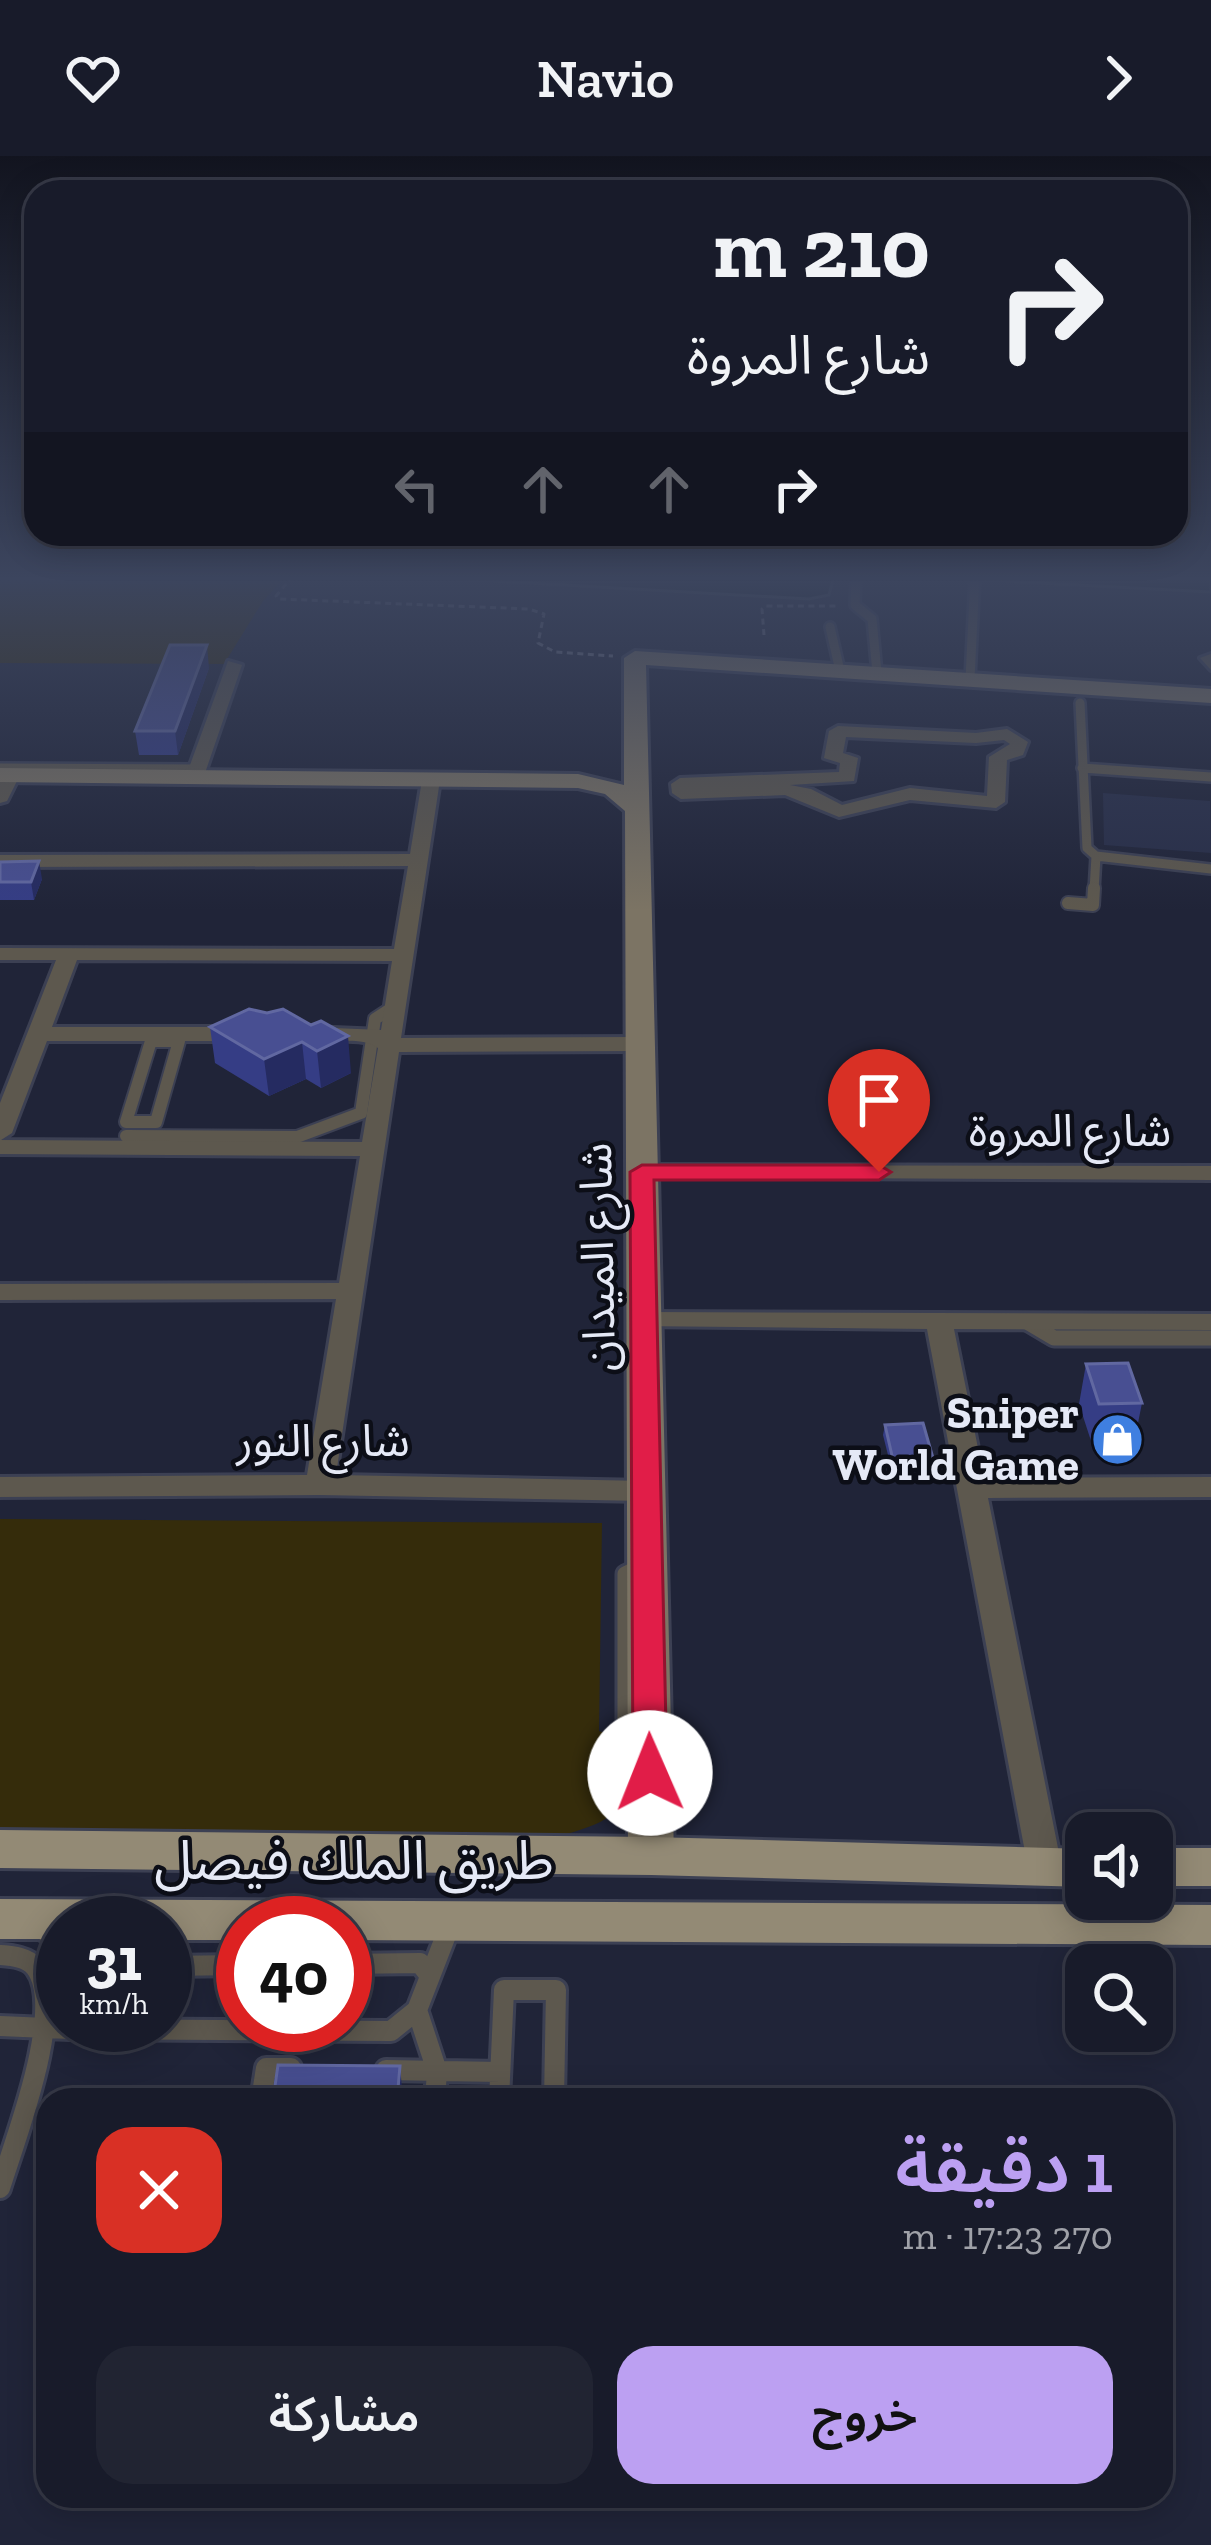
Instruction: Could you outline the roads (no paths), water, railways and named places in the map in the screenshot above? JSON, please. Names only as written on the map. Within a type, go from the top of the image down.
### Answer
[{"type":"main road","name":"طريق الملك فيصل","points":[[0,1849],[651,1856],[1065,1868]]},
{"type":"main road","points":[[1173,1867],[1211,1867]]},
{"type":"main road","name":"طريق الملك فيصل","points":[[33,1930],[451,1919],[1211,1925]]},
{"type":"street","points":[[196,773],[226,687]]},
{"type":"street","name":"شارع الميدان","points":[[635,687],[651,1856]]},
{"type":"street","points":[[1083,687],[1211,696]]},
{"type":"street","points":[[838,731],[976,738],[1007,734],[1019,742],[1016,752],[998,757],[996,802],[910,794],[838,811],[821,796],[796,790],[681,793],[680,784],[848,777],[849,758],[833,758],[838,731]]},
{"type":"street","points":[[578,781],[634,763]]},
{"type":"street","points":[[3,779],[196,773],[578,781],[613,788],[637,809]]},
{"type":"street","points":[[320,1485],[373,1149],[381,1040],[395,1006],[430,780]]},
{"type":"street","points":[[0,861],[418,860]]},
{"type":"street","points":[[0,954],[403,955]]},
{"type":"street","points":[[0,1133],[69,954]]},
{"type":"street","points":[[38,1034],[638,1044]]},
{"type":"street","points":[[0,1148],[120,1142],[373,1149]]},
{"type":"street","name":"شارع المروة","points":[[642,1172],[1211,1173]]},
{"type":"street","points":[[0,1292],[350,1291]]},
{"type":"street","points":[[644,1320],[1211,1322]]},
{"type":"street","points":[[939,1322],[972,1488],[1065,1864]]},
{"type":"street","name":"شارع النور","points":[[0,1487],[320,1485],[646,1491]]},
{"type":"street","points":[[972,1488],[1211,1487]]},
{"type":"lane","points":[[1080,703],[1087,848],[1096,856],[1211,868]]},
{"type":"lane","points":[[1082,768],[1211,777]]},
{"type":"lane","points":[[1068,903],[1093,905],[1096,856]]},
{"type":"lane","points":[[120,1142],[297,1137],[361,1113],[381,1040]]},
{"type":"lane","points":[[120,1142],[139,1122],[155,1122],[179,1041],[151,1041],[126,1122],[139,1122]]},
{"type":"lane","points":[[1027,1322],[1054,1338],[1211,1338]]},
{"type":"lane","points":[[192,2029],[392,2031],[417,2010],[448,1939],[451,1919]]},
{"type":"lane","points":[[0,1955],[16,1956],[36,1968]]},
{"type":"lane","points":[[372,1964],[420,1963],[430,1976]]},
{"type":"lane","points":[[499,2088],[504,1990],[556,1990],[554,2088]]},
{"type":"lane","points":[[417,2010],[437,2071],[436,2088]]},
{"type":"lane","points":[[0,2026],[36,2028]]},
{"type":"lane","points":[[0,2188],[37,2052]]},
{"type":"lane","points":[[263,2088],[266,2068],[309,2069]]},
{"type":"lane","points":[[373,2070],[500,2072]]},
{"type":"place","name":"Sniper World Game","points":[[1118,1439]]}]
